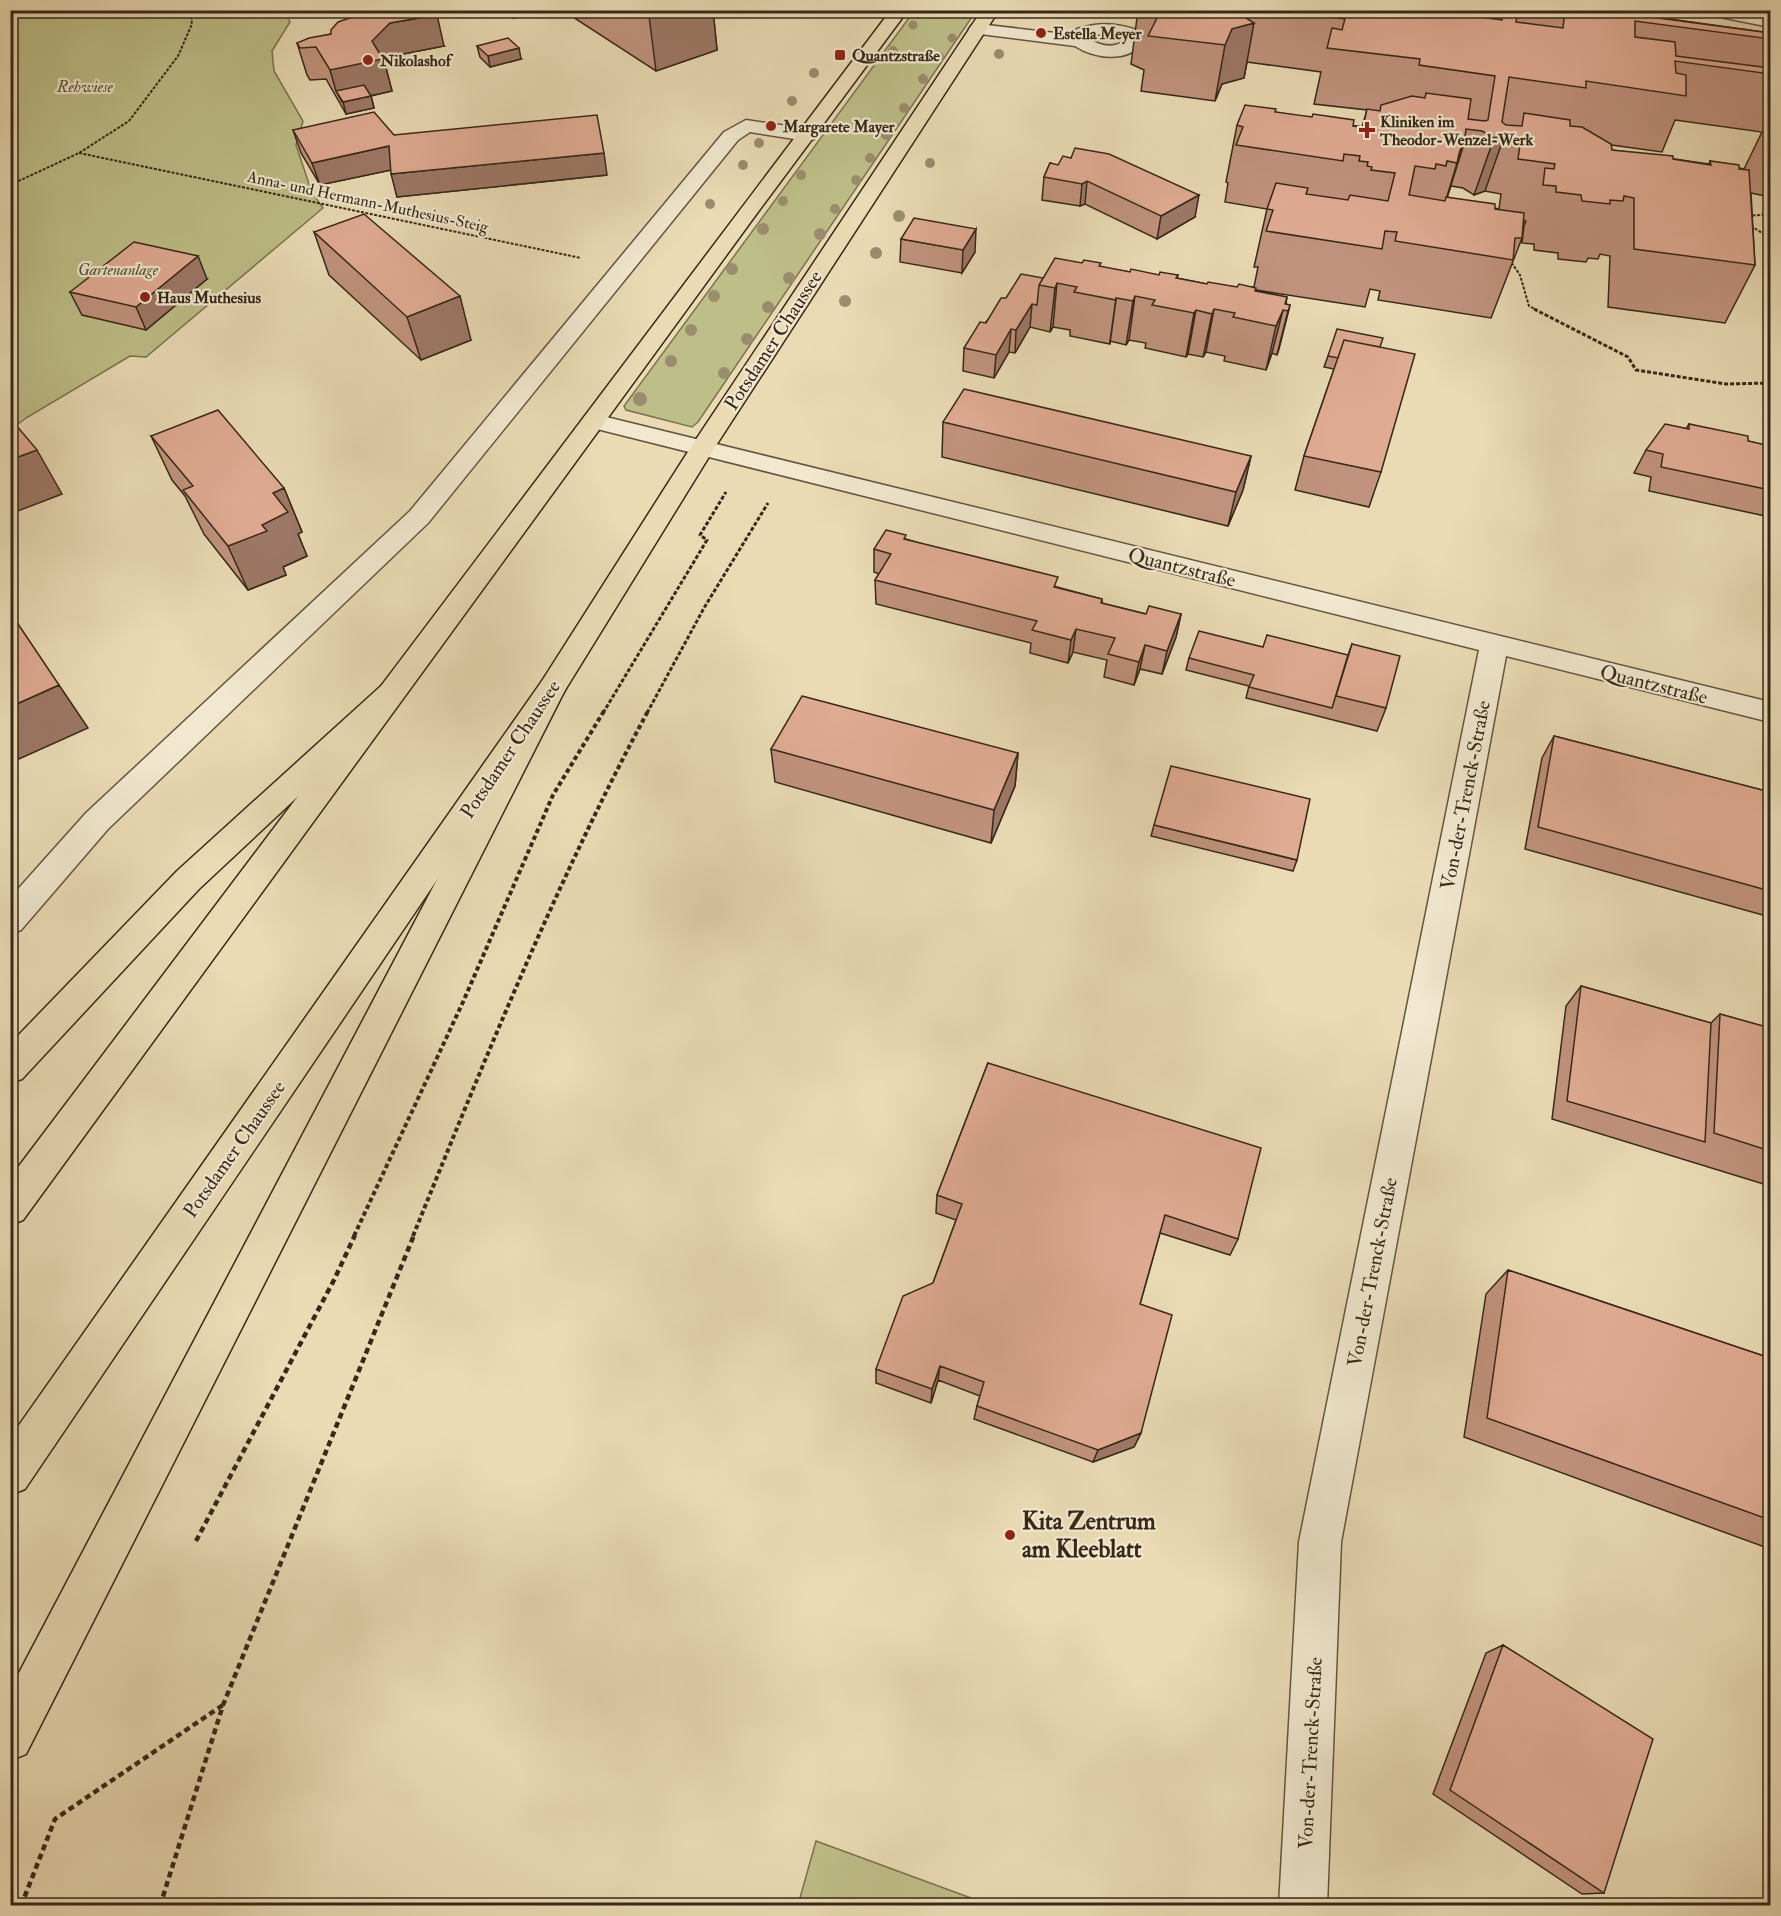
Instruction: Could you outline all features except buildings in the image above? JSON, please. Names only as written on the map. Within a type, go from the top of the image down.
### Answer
[{"type":"main road","points":[[10,1208],[900,10]]},
{"type":"main road","name":"Potsdamer Chaussee","points":[[10,1474],[552,688],[703,447],[984,20]]},
{"type":"main road","points":[[14,1736],[552,688]]},
{"type":"main road","points":[[10,1068],[188,880],[391,693]]},
{"type":"street","points":[[1710,10],[1770,22]]},
{"type":"street","points":[[984,20],[1080,41]]},
{"type":"street","points":[[10,921],[97,821],[419,517],[731,136],[746,126],[807,135]]},
{"type":"street","name":"Quantzstraße","points":[[594,421],[1770,712]]},
{"type":"street","name":"Von-der-Trenck-Straße","points":[[1303,1905],[1320,1542],[1494,645]]},
{"type":"path","points":[[10,185],[79,153],[129,121],[153,93],[178,56],[192,24],[190,10]]},
{"type":"path","name":"Anna- und Hermann-Muthesius-Steig","points":[[79,153],[623,267]]},
{"type":"path","points":[[1738,218],[1770,214]]},
{"type":"path","points":[[1746,223],[1770,238]]},
{"type":"path","points":[[1504,253],[1515,265],[1524,285],[1529,306],[1628,357],[1636,370],[1726,384],[1770,383]]},
{"type":"path","points":[[196,1541],[334,1280],[463,1002],[553,795],[707,540],[700,535],[722,500]]},
{"type":"path","points":[[160,1905],[224,1705],[476,1082],[569,869],[636,734],[704,608],[770,500]]},
{"type":"path","points":[[21,1905],[55,1819],[224,1705]]},
{"type":"green space","points":[[10,11],[284,11],[290,22],[272,51],[274,71],[303,121],[296,145],[312,193],[323,208],[146,357],[130,356],[26,418],[10,430]]},
{"type":"green space","points":[[914,11],[976,11],[698,422],[692,427],[626,410],[624,406]]},
{"type":"green space","points":[[816,1841],[990,1905],[798,1905]]},
{"type":"place","name":"Estella Meyer","points":[[1041,33]]},
{"type":"place","name":"Quantzstraße","points":[[840,55]]},
{"type":"place","name":"Nikolashof","points":[[368,60]]},
{"type":"place","name":"Margarete Mayer","points":[[771,126]]},
{"type":"place","name":"Kliniken im Theodor-Wenzel-Werk","points":[[1367,130]]},
{"type":"place","name":"Haus Muthesius","points":[[145,297]]},
{"type":"place","name":"Kita Zentrum am Kleeblatt","points":[[1010,1535]]},
{"type":"park label","name":"Rehwiese","points":[[85,86]]},
{"type":"park label","name":"Gartenanlage","points":[[118,269]]}]
